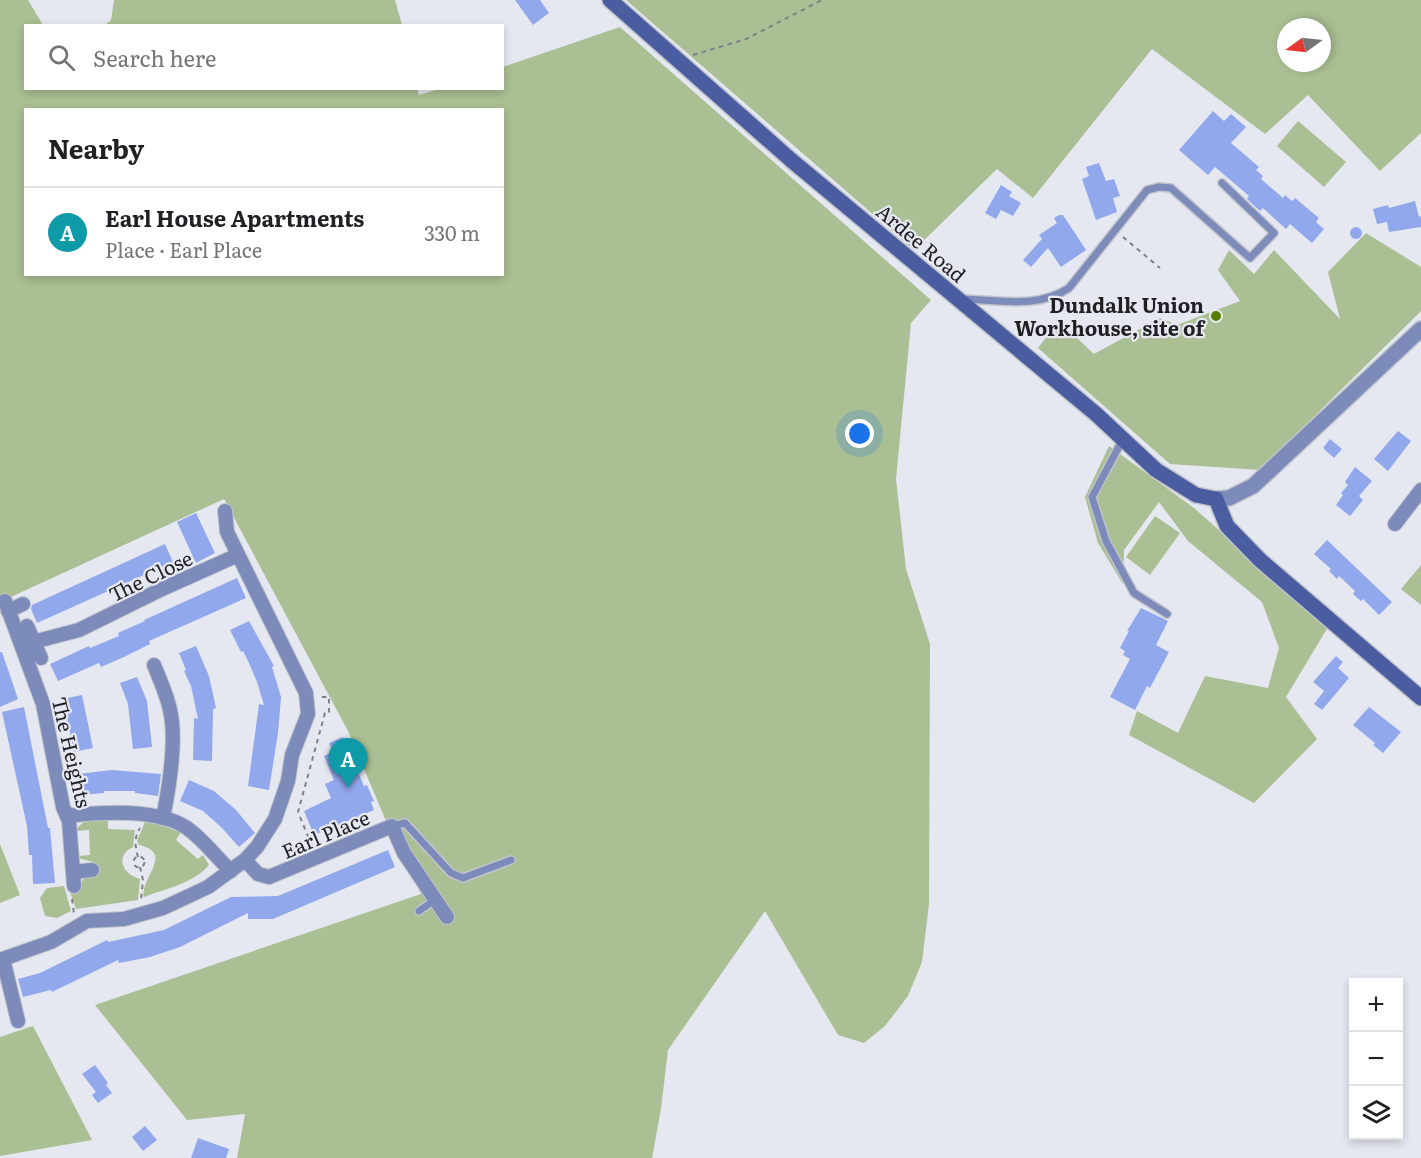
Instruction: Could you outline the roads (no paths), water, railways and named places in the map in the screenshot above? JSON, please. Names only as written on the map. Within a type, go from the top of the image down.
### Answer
[{"type":"main road","name":"Ardee Road","points":[[610,0],[791,160],[1096,414],[1156,470],[1196,495],[1216,500]]},
{"type":"main road","points":[[1216,500],[1227,526],[1260,560],[1421,698]]},
{"type":"street","points":[[1216,500],[1229,498],[1253,486],[1421,329]]},
{"type":"street","points":[[1395,524],[1421,490]]},
{"type":"street","points":[[18,1021],[2,959],[51,942],[87,921],[124,919],[147,914],[200,892],[245,860],[257,847],[275,819],[288,781],[292,755],[308,714],[306,693],[227,532],[225,511]]},
{"type":"street","name":"The Close","points":[[33,642],[79,630],[162,588],[238,555]]},
{"type":"street","name":"The Heights","points":[[23,604],[7,606],[43,704],[63,807],[69,821],[74,886]]},
{"type":"street","points":[[27,626],[41,658]]},
{"type":"street","points":[[154,665],[170,710],[172,725],[168,790],[163,818]]},
{"type":"street","points":[[67,816],[107,812],[163,818],[187,828],[231,871]]},
{"type":"street","name":"Earl Place","points":[[245,860],[258,874],[269,877],[392,826],[404,853],[447,917]]},
{"type":"street","points":[[73,872],[92,870]]},
{"type":"lane","points":[[956,299],[1027,302],[1055,297],[1069,288],[1147,190],[1159,187],[1171,188],[1251,258],[1274,233],[1222,183]]},
{"type":"lane","points":[[1123,439],[1092,497],[1106,541],[1134,593],[1167,614]]},
{"type":"lane","points":[[392,826],[405,823],[451,873],[463,878],[511,860]]},
{"type":"lane","points":[[419,911],[436,899]]},
{"type":"place","name":"Dundalk Union Workhouse, site of","points":[[1216,316]]},
{"type":"place","name":"Earl House Apartments","points":[[348,788]]}]
